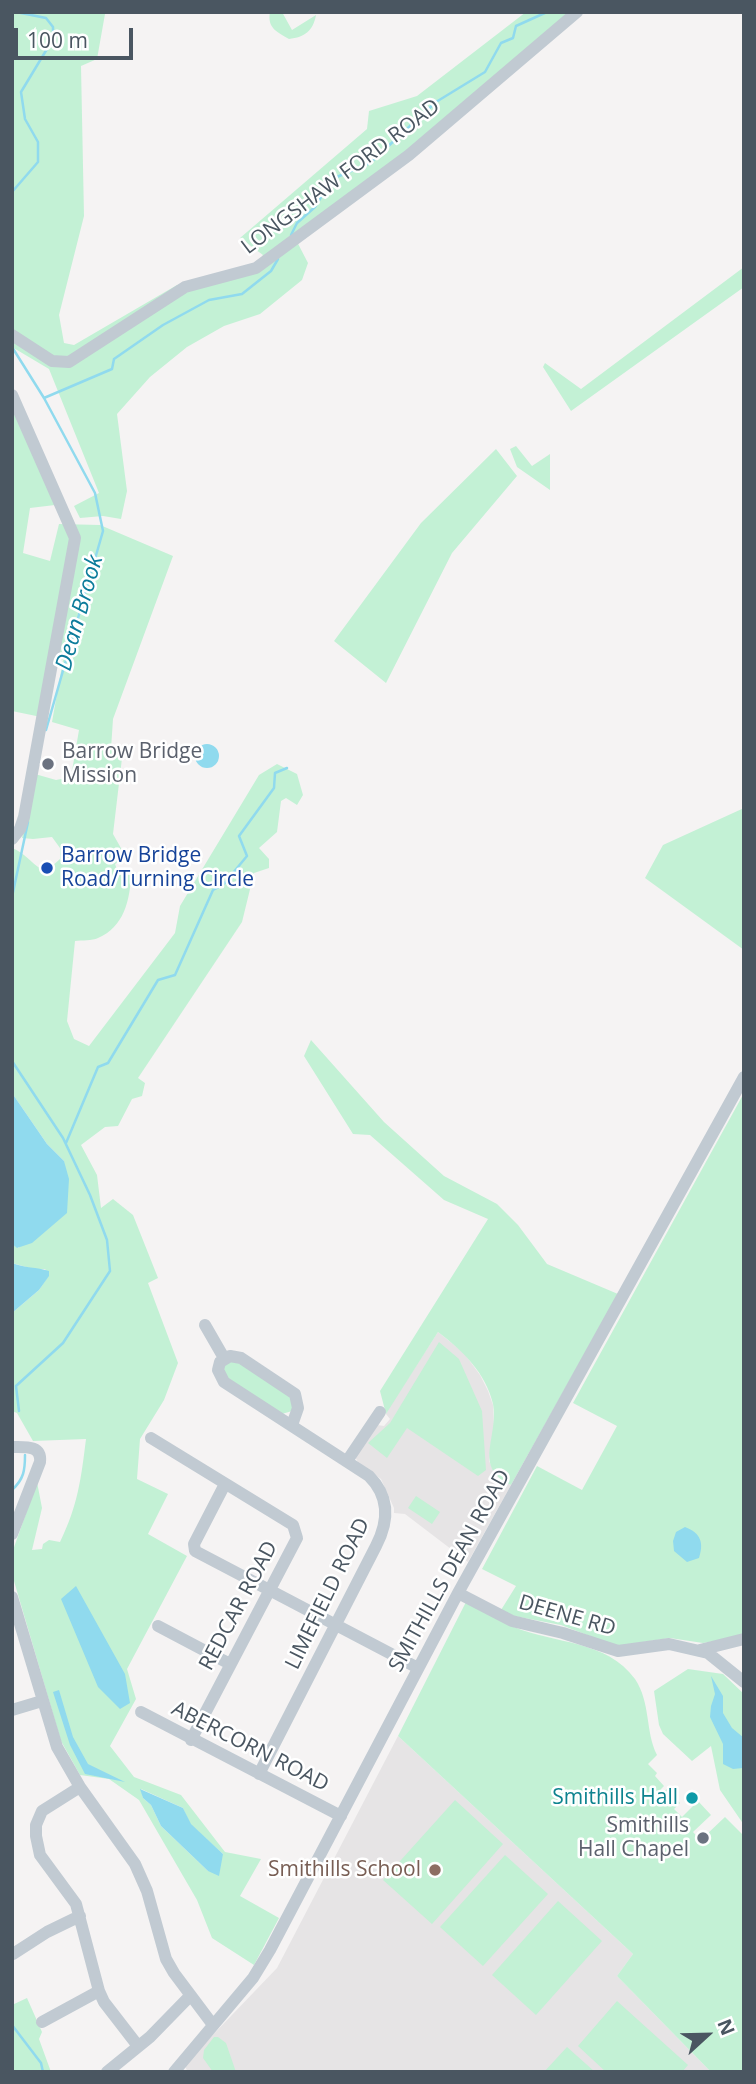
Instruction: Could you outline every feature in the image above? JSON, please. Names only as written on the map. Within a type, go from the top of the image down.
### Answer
[{"type":"street","name":"LONGSHAW FORD ROAD","points":[[12,335],[52,361],[72,360],[185,287],[256,268],[409,155],[577,12]]},
{"type":"street","points":[[12,396],[75,538],[24,817],[20,829],[12,839]]},
{"type":"street","name":"SMITHILLS DEAN ROAD","points":[[174,2072],[253,1978],[270,1950],[458,1593],[744,1077]]},
{"type":"street","name":"LIMEFIELD ROAD","points":[[205,1325],[224,1358],[218,1370],[224,1382],[347,1461],[378,1485],[383,1497],[386,1523],[259,1774]]},
{"type":"street","points":[[224,1358],[242,1359],[295,1394],[298,1408],[292,1425]]},
{"type":"street","points":[[347,1461],[380,1412]]},
{"type":"street","name":"REDCAR ROAD","points":[[150,1438],[293,1525],[297,1538],[191,1740]]},
{"type":"street","points":[[12,1447],[32,1448],[41,1455],[12,1534]]},
{"type":"street","points":[[225,1484],[194,1544],[195,1551],[418,1668]]},
{"type":"street","name":"DEENE RD","points":[[458,1593],[512,1621],[563,1633],[618,1651],[669,1644],[699,1650],[713,1656],[744,1682]]},
{"type":"street","points":[[12,1597],[14,1613],[57,1747],[80,1787],[142,1877],[166,1959],[213,2025]]},
{"type":"street","points":[[158,1626],[230,1664]]},
{"type":"street","points":[[699,1650],[744,1639]]},
{"type":"street","points":[[12,1710],[42,1701]]},
{"type":"street","name":"ABERCORN ROAD","points":[[141,1712],[341,1816]]},
{"type":"street","points":[[80,1787],[42,1811],[36,1825],[40,1855],[76,1904],[104,2002],[138,2046]]},
{"type":"street","points":[[13,1954],[28,1939],[80,1916]]},
{"type":"street","points":[[43,2022],[99,1991]]},
{"type":"street","points":[[107,2072],[190,1996]]},
{"type":"shaded area","points":[[438,1332],[464,1353],[488,1391],[493,1405],[494,1425],[489,1461],[498,1479],[511,1485],[468,1562],[405,1514],[394,1513],[381,1479],[355,1457],[377,1425],[384,1426],[390,1419],[386,1414],[390,1406]]},
{"type":"shaded area","name":"Smithills School","points":[[398,1736],[633,1954],[617,1976],[711,2072],[188,2072],[184,2065],[277,1968]]},
{"type":"green space","points":[[12,12],[105,14],[97,59],[81,66],[84,216],[59,315],[64,343],[74,345],[177,285],[251,273],[263,255],[240,238],[367,129],[369,111],[417,96],[526,12],[572,12],[406,153],[294,236],[308,263],[302,280],[260,314],[224,326],[187,347],[150,377],[117,414],[127,491],[121,519],[103,516],[80,518],[74,506],[99,493],[49,369],[12,347]]},
{"type":"green space","points":[[270,12],[282,12],[292,30],[316,15],[307,32],[300,37],[289,39],[272,26]]},
{"type":"green space","points":[[744,267],[744,287],[571,411],[543,367],[545,363],[581,389]]},
{"type":"green space","points":[[12,405],[55,505],[30,508],[23,553],[50,561],[59,524],[100,525],[173,556],[113,719],[111,749],[122,758],[113,834],[126,857],[115,864],[119,875],[131,875],[130,884],[124,912],[114,927],[96,939],[75,941],[67,1021],[74,1039],[89,1046],[175,933],[180,906],[259,775],[277,764],[297,774],[303,795],[297,805],[286,798],[281,801],[277,832],[259,848],[269,859],[269,868],[254,873],[242,922],[138,1078],[145,1083],[142,1096],[132,1099],[118,1126],[105,1127],[81,1145],[97,1175],[101,1208],[113,1199],[133,1215],[158,1278],[148,1283],[178,1363],[164,1400],[140,1439],[137,1479],[168,1494],[148,1534],[187,1556],[127,1669],[136,1699],[110,1746],[134,1777],[181,1795],[225,1852],[261,1859],[240,1896],[279,1918],[254,1965],[212,1938],[197,1900],[139,1800],[109,1779],[80,1775],[61,1741],[14,1581],[12,1553],[37,1482],[42,1508],[32,1550],[42,1549],[43,1544],[49,1540],[60,1542],[78,1492],[86,1439],[33,1441],[17,1413],[12,1411],[12,1313],[39,1290],[49,1275],[45,1269],[33,1269],[12,1263],[12,1244],[18,1248],[66,1213],[64,1161],[47,1144],[12,1093],[12,848],[41,869],[51,867],[60,859],[60,848],[52,837],[22,838],[35,774],[56,780],[71,777],[79,730],[52,722],[63,660],[48,657],[41,717],[12,711]],"holes":[[[141,1789],[183,1808],[190,1824],[223,1854],[208,1871],[161,1826],[151,1805],[143,1798]]]},
{"type":"green space","points":[[516,446],[532,466],[550,454],[550,490],[517,467],[510,449]]},
{"type":"green space","points":[[496,449],[517,476],[452,553],[386,683],[334,641],[421,523]]},
{"type":"green space","points":[[744,808],[744,950],[645,878],[663,845]]},
{"type":"green space","points":[[311,1040],[384,1122],[444,1176],[497,1204],[518,1225],[547,1264],[618,1294],[511,1485],[499,1478],[490,1460],[494,1417],[493,1404],[485,1382],[456,1346],[438,1332],[386,1414],[380,1391],[488,1219],[444,1200],[370,1135],[353,1134],[304,1056]]},
{"type":"green space","points":[[744,1093],[744,1636],[703,1643],[670,1638],[616,1646],[561,1625],[514,1616],[501,1610],[516,1586],[482,1569],[537,1466],[582,1490],[617,1426],[573,1403]]},
{"type":"green space","points":[[439,1342],[459,1359],[482,1411],[486,1470],[478,1476],[407,1428],[387,1458],[368,1443],[390,1423]]},
{"type":"green space","points":[[238,1361],[292,1396],[292,1411],[282,1414],[227,1378],[222,1369],[225,1363]]},
{"type":"green space","points":[[416,1496],[440,1512],[432,1524],[408,1508]]},
{"type":"green space","points":[[466,1602],[514,1627],[595,1650],[623,1666],[635,1679],[643,1698],[657,1755],[648,1764],[664,1786],[661,1789],[663,1792],[667,1789],[680,1803],[674,1809],[682,1817],[698,1801],[711,1815],[693,1832],[705,1845],[711,1840],[706,1835],[725,1817],[744,1836],[744,2072],[711,2072],[617,1976],[633,1954],[398,1736]]},
{"type":"green space","points":[[688,1669],[723,1674],[744,1694],[744,1825],[720,1790],[711,1746],[692,1761],[663,1734],[659,1725],[654,1691]]},
{"type":"green space","points":[[455,1800],[503,1844],[432,1924],[383,1880]]},
{"type":"green space","points":[[505,1855],[548,1894],[483,1966],[440,1927]]},
{"type":"green space","points":[[558,1901],[602,1941],[536,2015],[492,1975]]},
{"type":"green space","points":[[27,1998],[42,2032],[39,2039],[51,2072],[12,2072],[12,2005]]},
{"type":"green space","points":[[617,2001],[688,2065],[682,2072],[606,2072],[578,2046]]},
{"type":"green space","points":[[214,2037],[226,2043],[236,2072],[213,2072],[203,2058],[204,2050]]},
{"type":"green space","points":[[567,2047],[595,2072],[544,2072]]},
{"type":"water","points":[[207,744],[218,751],[219,756],[212,767],[207,768],[196,761],[195,756],[202,745]]},
{"type":"water","points":[[12,1093],[47,1144],[64,1161],[69,1179],[67,1213],[32,1243],[17,1248],[12,1244]]},
{"type":"water","points":[[12,1263],[49,1271],[49,1276],[39,1290],[12,1313]]},
{"type":"water","points":[[685,1527],[698,1535],[701,1543],[699,1558],[687,1562],[674,1551],[673,1541],[676,1532]]},
{"type":"water","points":[[76,1586],[125,1674],[130,1703],[120,1709],[98,1687],[61,1599]]},
{"type":"water","points":[[711,1676],[723,1696],[723,1713],[732,1728],[744,1738],[743,1768],[733,1769],[723,1764],[723,1744],[710,1717],[715,1694]]},
{"type":"water","points":[[59,1690],[73,1737],[88,1764],[125,1782],[85,1774],[70,1745],[53,1692]]},
{"type":"water","points":[[140,1789],[183,1808],[191,1824],[223,1854],[219,1876],[208,1871],[161,1826]]},
{"type":"waterway","name":"Dean Brook","points":[[12,192],[38,162],[38,142],[25,119],[21,92],[53,39],[53,27],[46,18],[16,12]]},
{"type":"waterway","points":[[291,235],[297,223],[315,207],[332,179],[370,163],[436,102],[485,72],[501,43],[513,38],[516,26],[547,12]]},
{"type":"waterway","points":[[44,398],[112,369],[114,359],[163,325],[209,300],[242,294],[271,271],[278,259]]},
{"type":"waterway","name":"Dean Brook","points":[[12,347],[44,398],[95,493],[103,531],[46,730]]},
{"type":"waterway","points":[[66,1143],[98,1067],[108,1063],[158,980],[175,975],[213,890],[223,885],[247,856],[239,836],[274,788],[275,773],[287,768]]},
{"type":"waterway","name":"Dean Brook","points":[[12,897],[28,822]]},
{"type":"waterway","name":"Dean Brook","points":[[12,1061],[63,1138],[90,1195],[107,1240],[110,1271],[63,1343],[16,1386],[19,1411]]},
{"type":"waterway","name":"Dean Brook","points":[[12,1490],[23,1474],[25,1455]]},
{"type":"waterway","name":"Dean Brook","points":[[12,2025],[41,2063],[43,2072]]},
{"type":"place","name":"Barrow Bridge Mission","points":[[48,764]]},
{"type":"place","name":"Barrow Bridge Road/Turning Circle","points":[[47,868]]},
{"type":"place","name":"Smithills Hall","points":[[692,1798]]},
{"type":"place","name":"Smithills Hall Chapel","points":[[703,1838]]},
{"type":"place","name":"Smithills School","points":[[435,1870]]}]
